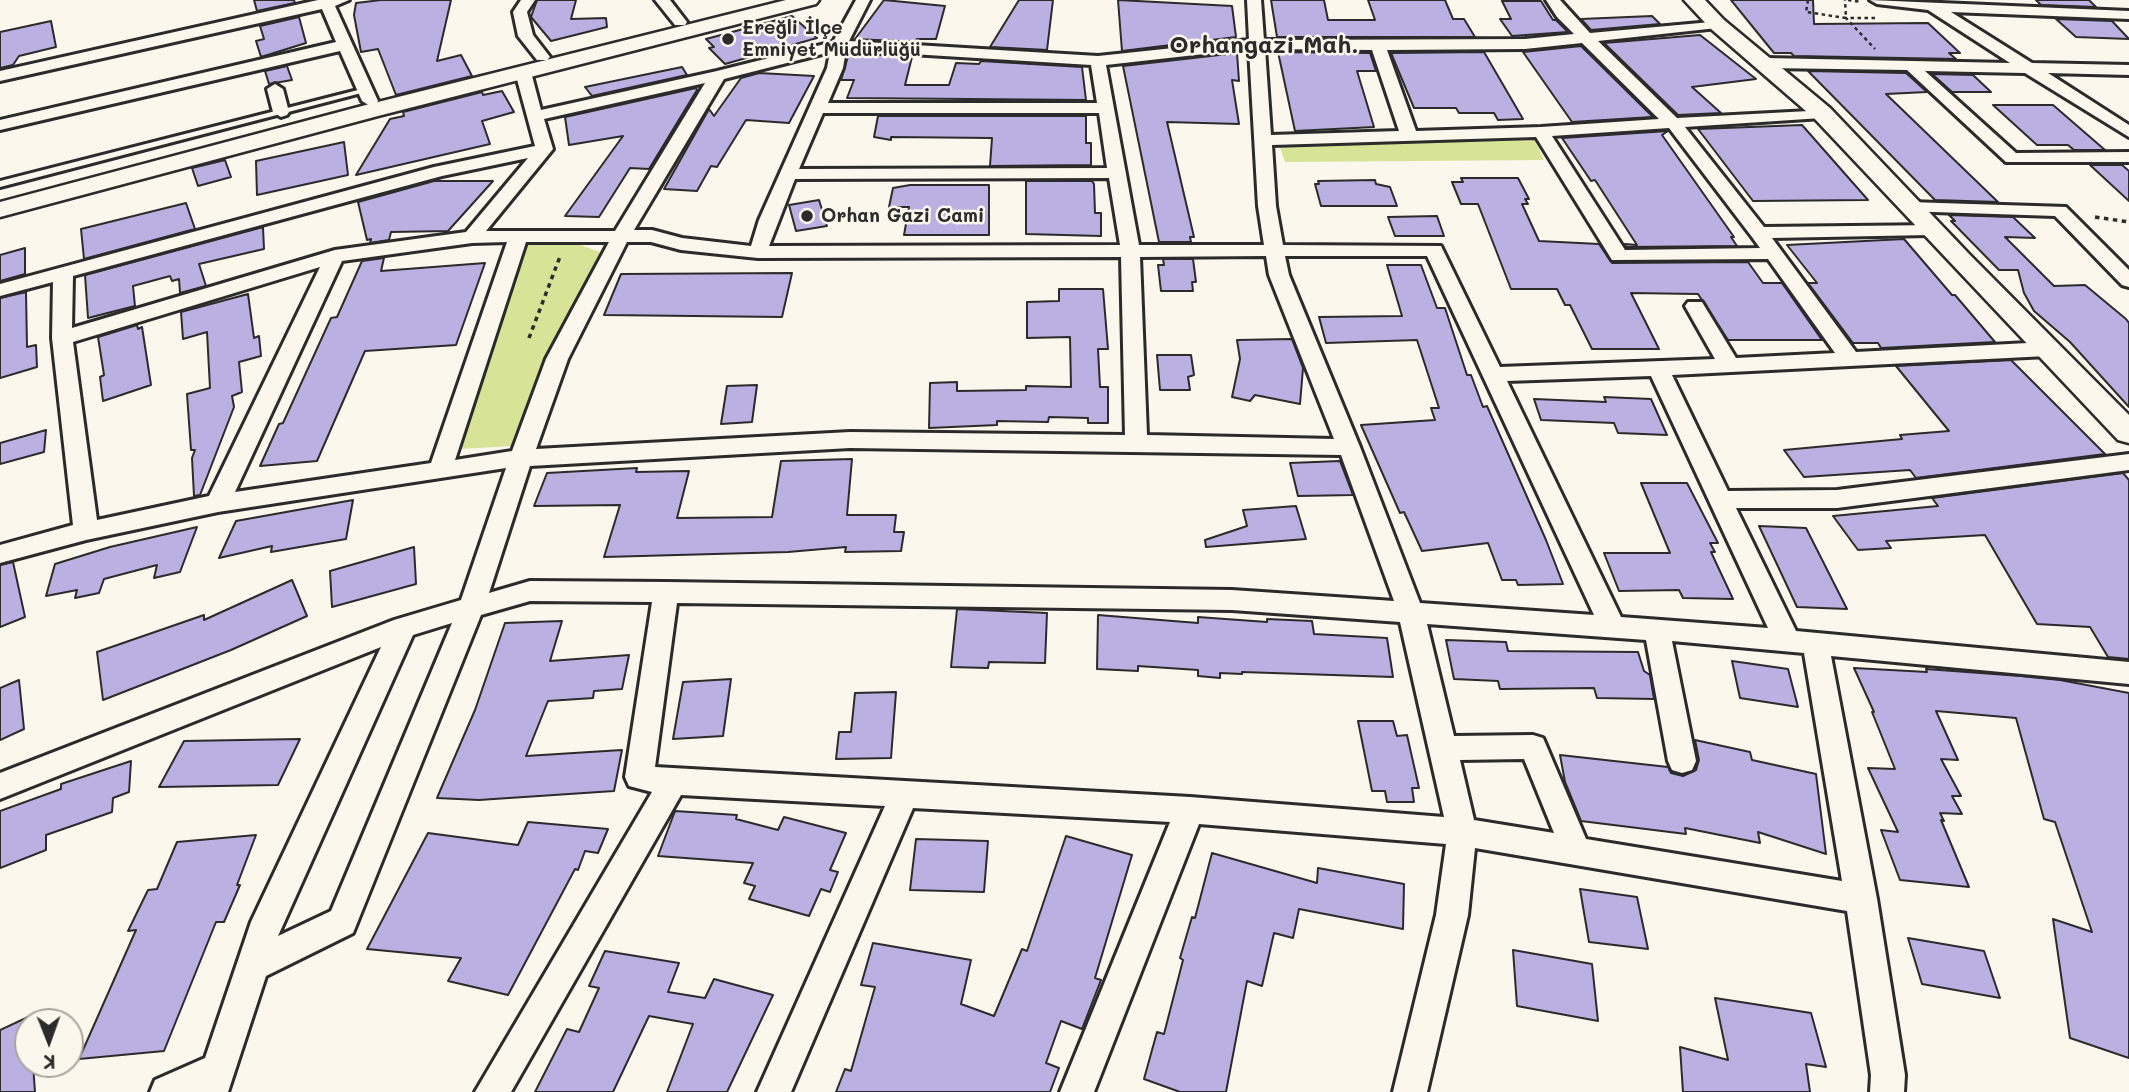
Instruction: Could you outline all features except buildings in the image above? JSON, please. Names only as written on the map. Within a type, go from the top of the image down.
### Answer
[{"type":"main road","points":[[0,197],[368,96],[542,57],[766,0]]},
{"type":"main road","points":[[0,210],[523,72],[809,0]]},
{"type":"main road","points":[[1694,0],[1717,24],[1822,113],[1930,229],[2129,433]]},
{"type":"street","points":[[0,76],[325,1],[342,0]]},
{"type":"street","points":[[528,0],[520,12],[526,36],[542,57]]},
{"type":"street","points":[[662,0],[680,22]]},
{"type":"street","points":[[758,252],[768,220],[835,68],[839,45],[863,0]]},
{"type":"street","points":[[1254,0],[1267,206],[1279,275],[1349,447],[1410,612],[1462,832],[1452,915],[1410,1092]]},
{"type":"street","points":[[1553,0],[1562,14],[1673,123],[1759,233],[1850,359]]},
{"type":"street","points":[[1877,0],[1933,6],[2129,15]]},
{"type":"street","points":[[2032,0],[2046,12]]},
{"type":"street","points":[[325,1],[368,96]]},
{"type":"street","points":[[1933,6],[2129,132]]},
{"type":"street","points":[[536,116],[718,76],[839,45],[1098,61],[1258,44],[1525,44],[1717,24]]},
{"type":"street","points":[[0,125],[345,45]]},
{"type":"street","points":[[1378,46],[1409,135]]},
{"type":"street","points":[[1098,61],[1130,250],[1136,443]]},
{"type":"street","points":[[1766,63],[2129,70]]},
{"type":"street","points":[[1911,66],[2011,158],[2129,157]]},
{"type":"street","points":[[523,72],[544,149]]},
{"type":"street","points":[[253,965],[342,922],[472,606],[557,359],[620,238],[718,76]]},
{"type":"street","points":[[275,89],[281,112]]},
{"type":"street","points":[[817,108],[1108,108]]},
{"type":"street","points":[[1264,140],[1541,132],[1822,113]]},
{"type":"street","points":[[1541,132],[1619,256],[1774,253]]},
{"type":"street","points":[[472,237],[544,149]]},
{"type":"street","points":[[0,289],[440,171],[544,149]]},
{"type":"street","points":[[788,174],[1118,173]]},
{"type":"street","points":[[1909,207],[2060,211],[2129,281]]},
{"type":"street","points":[[1759,233],[1930,229]]},
{"type":"street","points":[[440,470],[519,235]]},
{"type":"street","points":[[62,338],[335,256],[472,237],[652,236],[681,244],[758,252],[1434,250],[1612,626]]},
{"type":"street","points":[[218,503],[335,256]]},
{"type":"street","points":[[63,272],[62,338],[86,531]]},
{"type":"street","points":[[1695,306],[1728,365]]},
{"type":"street","points":[[1493,374],[1658,369],[2047,349]]},
{"type":"street","points":[[1658,369],[1721,500],[1801,641],[1861,899],[1888,1075],[1887,1092]]},
{"type":"street","points":[[0,554],[86,531],[218,503],[522,458],[850,440],[1349,447]]},
{"type":"street","points":[[1721,500],[1837,499],[2129,462]]},
{"type":"street","points":[[0,786],[403,627],[530,591],[1232,600],[1657,629],[2129,673]]},
{"type":"street","points":[[666,592],[639,777],[673,782],[1190,810],[1462,832],[1861,899]]},
{"type":"street","points":[[167,1092],[215,1080],[267,922],[403,627]]},
{"type":"street","points":[[1657,629],[1682,761]]},
{"type":"street","points":[[1442,748],[1533,747],[1576,851]]},
{"type":"street","points":[[492,1092],[673,782]]},
{"type":"street","points":[[774,1092],[905,794]]},
{"type":"street","points":[[1077,1092],[1190,810]]},
{"type":"lane","points":[[0,184],[281,112],[368,96]]},
{"type":"path","points":[[1808,0],[1806,12],[1846,18],[1875,18]]},
{"type":"path","points":[[1845,0],[1846,18],[1890,65]]},
{"type":"path","points":[[529,338],[567,236]]},
{"type":"green space","points":[[1533,135],[1544,160],[1285,162],[1279,144]]},
{"type":"green space","points":[[566,240],[600,252],[512,446],[459,449],[528,243]]},
{"type":"place","name":"Ereğli İlçe Emniyet Müdürlüğü","points":[[728,39]]},
{"type":"place","name":"Orhan Gazi Cami","points":[[807,216]]},
{"type":"district","name":"Orhangazi Mah.","points":[[1264,46]]}]
